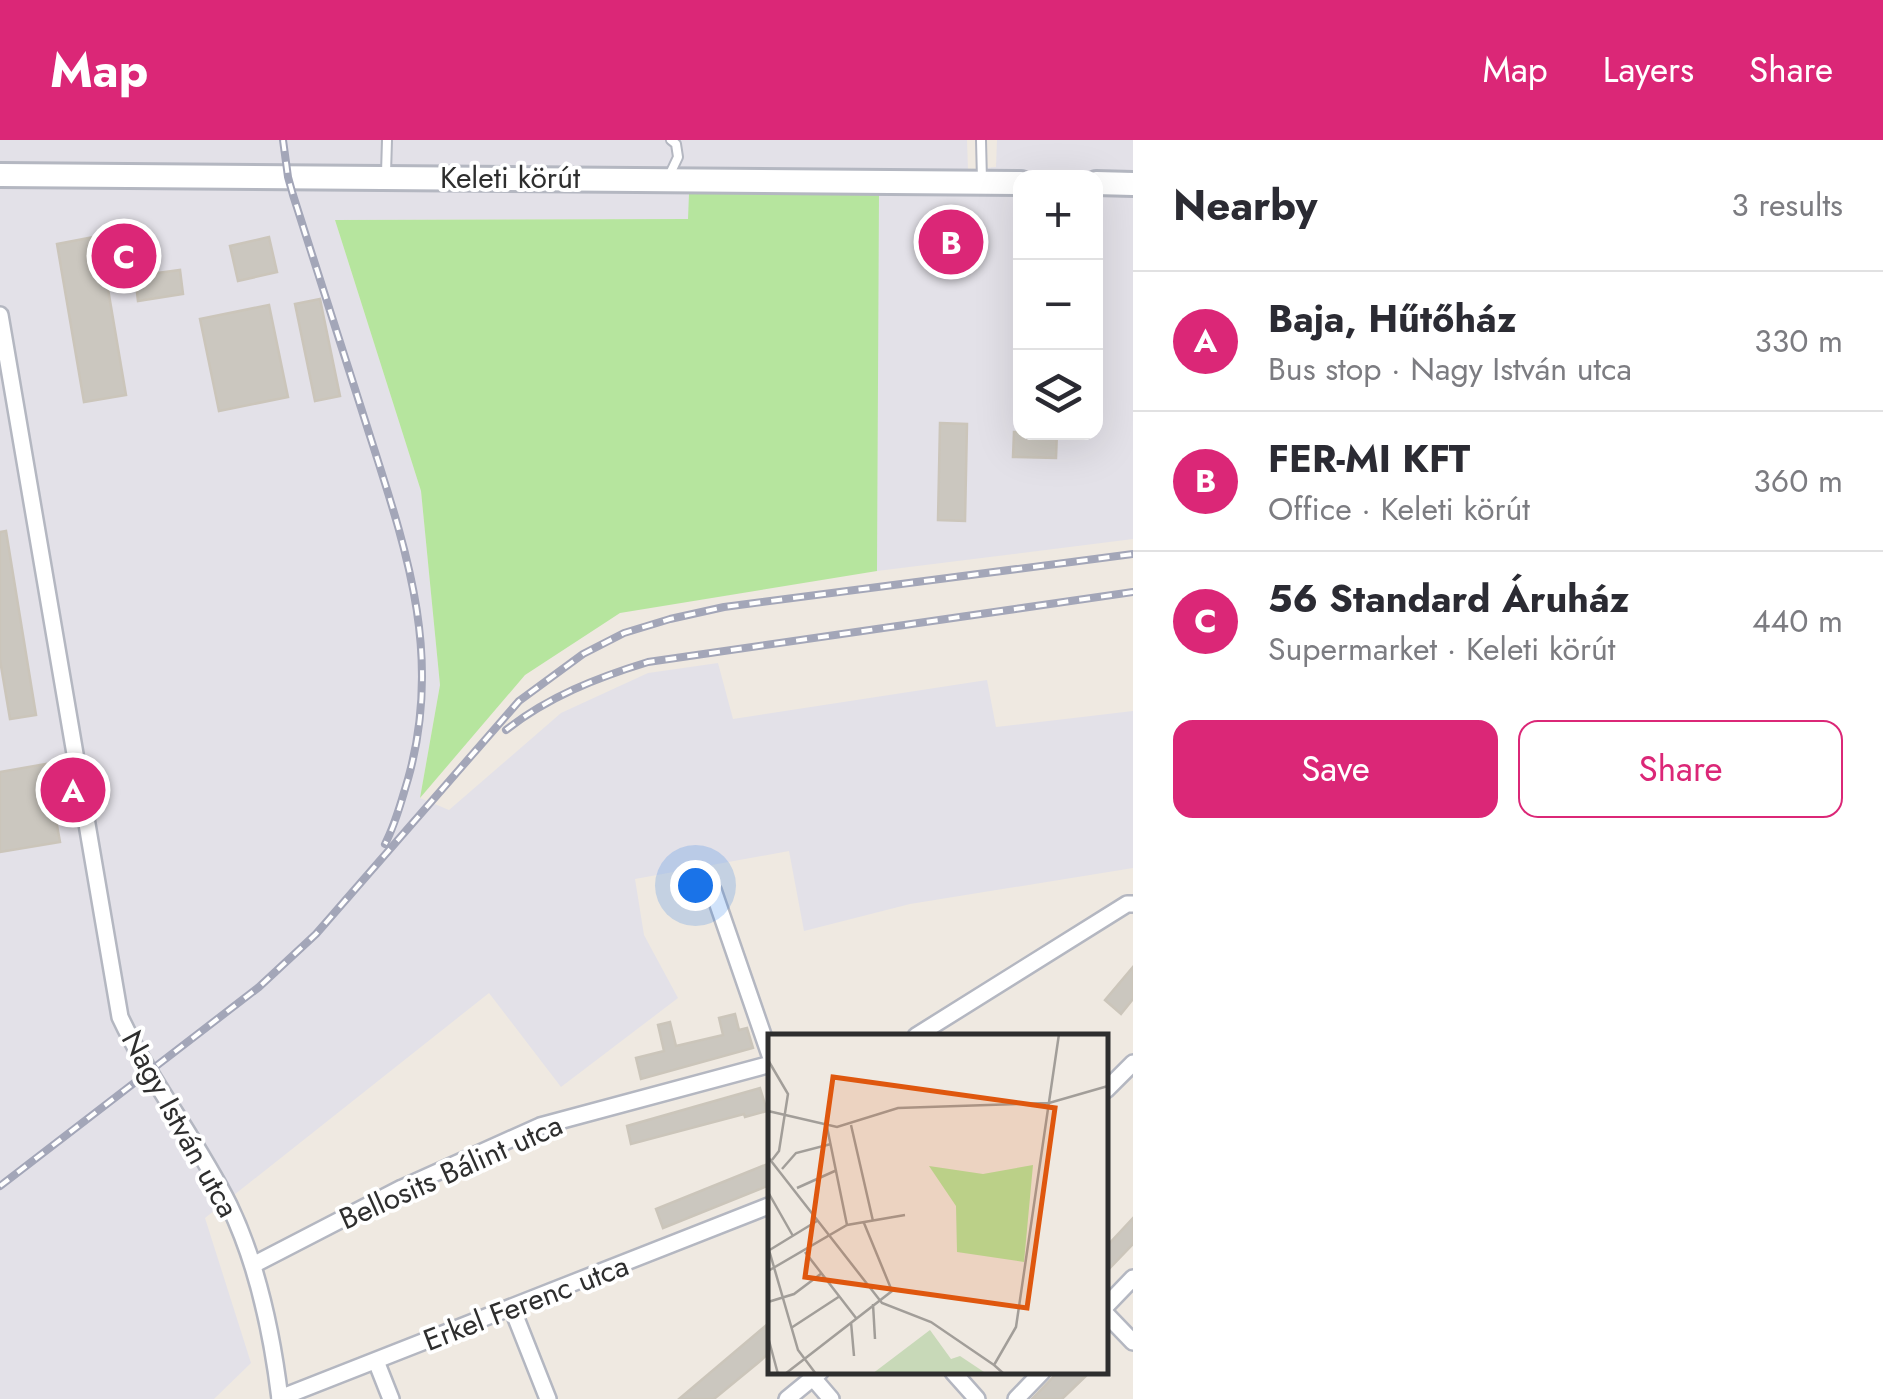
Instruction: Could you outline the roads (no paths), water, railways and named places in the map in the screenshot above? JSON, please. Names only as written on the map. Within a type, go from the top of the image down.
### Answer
[{"type":"main road","name":"Keleti körút","points":[[0,175],[1013,183]]},
{"type":"main road","points":[[1103,184],[1133,184]]},
{"type":"street","name":"Nagy István utca","points":[[0,314],[120,1017],[228,1204],[253,1265],[273,1342],[280,1398]]},
{"type":"street","points":[[713,890],[768,1055]]},
{"type":"street","points":[[919,1034],[1126,904],[1133,904]]},
{"type":"street","name":"Bellosits Bálint utca","points":[[253,1265],[402,1188],[540,1126],[768,1062]]},
{"type":"street","points":[[1108,1088],[1133,1063]]},
{"type":"street","name":"Erkel Ferenc utca","points":[[280,1398],[768,1207]]},
{"type":"street","points":[[1108,1304],[1133,1278]]},
{"type":"street","points":[[512,1308],[548,1399]]},
{"type":"street","points":[[1108,1316],[1133,1342]]},
{"type":"street","points":[[376,1361],[391,1399]]},
{"type":"street","points":[[956,1374],[977,1399]]},
{"type":"street","points":[[1016,1399],[1040,1374]]},
{"type":"street","points":[[788,1399],[817,1375],[831,1399]]},
{"type":"lane","points":[[386,178],[387,140]]},
{"type":"lane","points":[[668,179],[678,157],[676,144],[671,140]]},
{"type":"lane","points":[[982,140],[982,182]]},
{"type":"railway","points":[[283,140],[293,195],[392,505],[414,594],[422,684],[418,731],[408,779],[385,844]]},
{"type":"railway","points":[[0,1186],[259,987],[316,934],[519,701],[583,654],[624,633],[724,607],[1133,554]]},
{"type":"railway","points":[[506,730],[573,690],[648,662],[1133,592]]},
{"type":"place","name":"FER-MI KFT","points":[[951,242]]},
{"type":"place","name":"56 Standard Áruház","points":[[124,256]]},
{"type":"place","name":"Baja, Hűtőház","points":[[73,790]]}]
